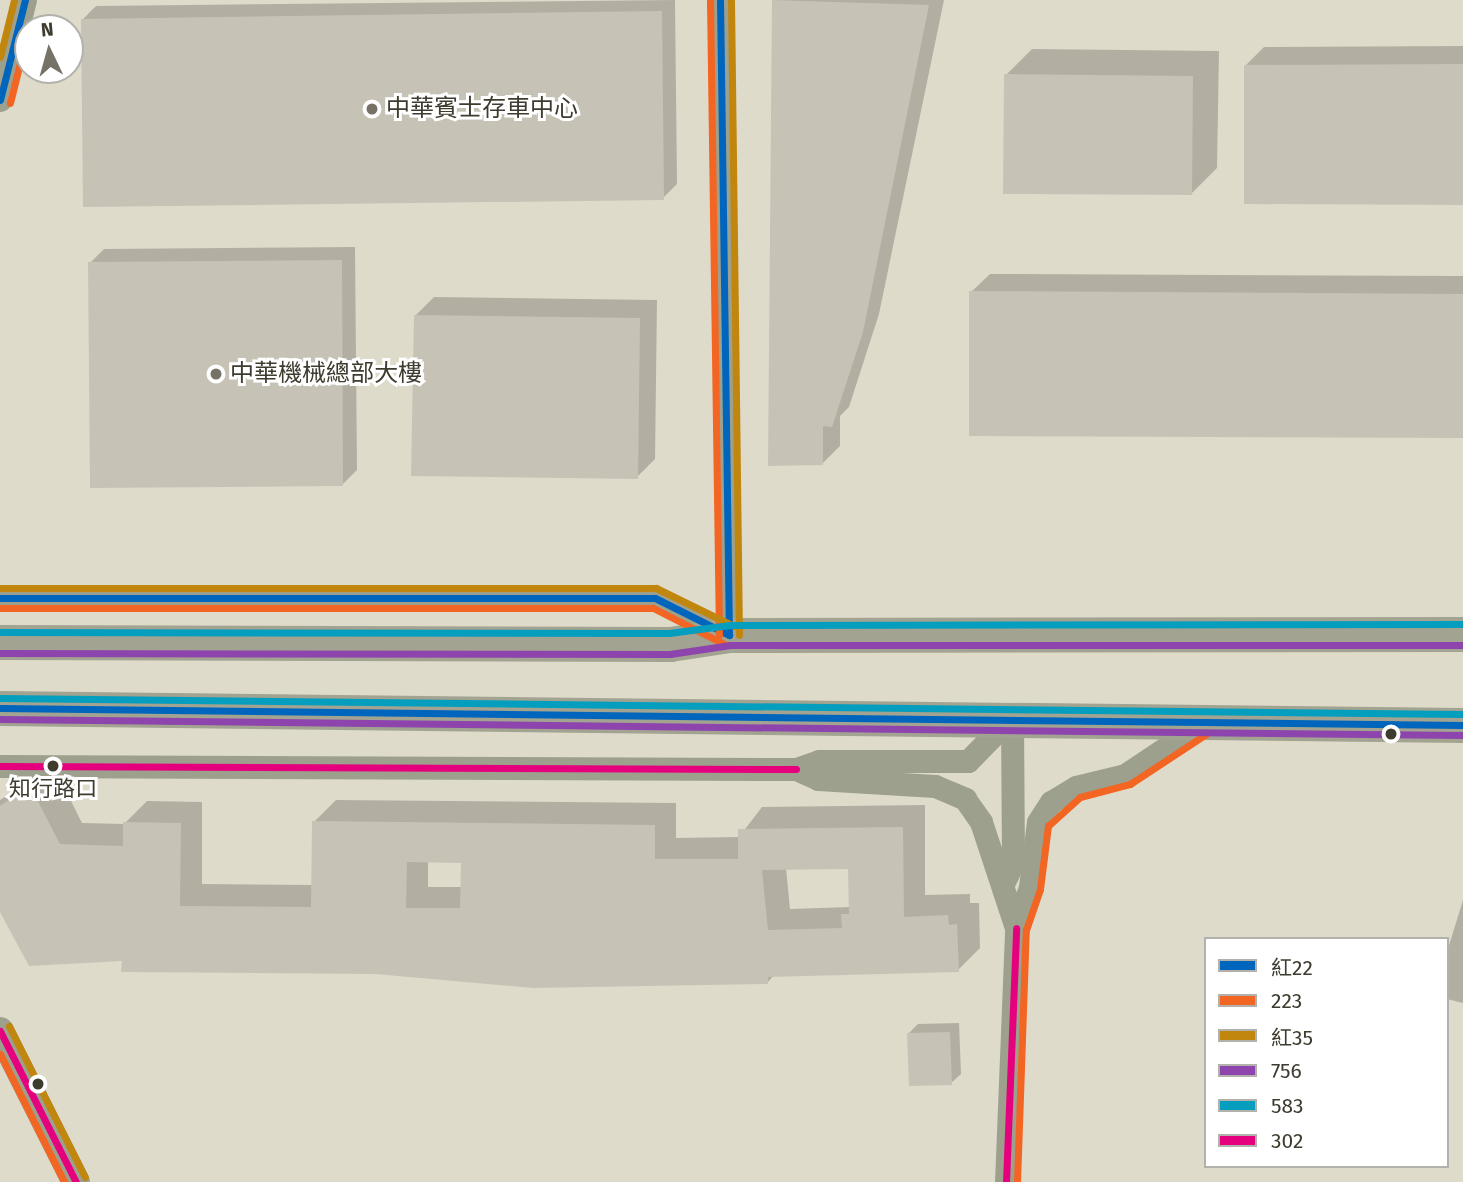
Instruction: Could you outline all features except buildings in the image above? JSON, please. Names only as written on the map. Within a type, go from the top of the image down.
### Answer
[{"type":"main road","points":[[0,642],[670,644],[729,635],[1463,634]]},
{"type":"main road","points":[[0,708],[355,713],[1012,716],[1200,725],[1463,725]]},
{"type":"street","points":[[0,100],[25,0]]},
{"type":"street","points":[[0,598],[655,598],[729,635],[720,0]]},
{"type":"street","points":[[0,765],[796,769],[819,761],[968,761],[1012,716]]},
{"type":"street","points":[[1003,884],[1013,863],[1012,716]]},
{"type":"street","points":[[1006,1182],[1016,928],[1030,887],[1038,822],[1051,802],[1076,787],[1125,775],[1200,725]]},
{"type":"street","points":[[796,769],[818,779],[935,786],[965,799],[981,822],[989,861],[1003,884],[1016,928]]},
{"type":"street","points":[[0,1031],[76,1182]]},
{"type":"transit line","name":"紅35","points":[[0,57],[14,0]]},
{"type":"transit line","name":"紅22","points":[[0,100],[25,0]]},
{"type":"transit line","name":"223","points":[[710,0],[719,635]]},
{"type":"transit line","name":"紅22","points":[[720,0],[729,635]]},
{"type":"transit line","name":"紅35","points":[[731,0],[739,635]]},
{"type":"transit line","name":"223","points":[[10,103],[15,84]]},
{"type":"transit line","name":"紅35","points":[[0,588],[656,588],[734,626]]},
{"type":"transit line","name":"紅22","points":[[0,598],[655,598],[729,635]]},
{"type":"transit line","name":"223","points":[[0,608],[653,608],[724,644]]},
{"type":"transit line","name":"583","points":[[0,632],[669,633],[729,625],[1463,624]]},
{"type":"transit line","name":"756","points":[[0,653],[670,654],[730,645],[1463,645]]},
{"type":"transit line","name":"583","points":[[0,698],[1463,714]]},
{"type":"transit line","name":"紅22","points":[[0,708],[1463,725]]},
{"type":"transit line","name":"756","points":[[0,719],[1463,735]]},
{"type":"transit line","name":"223","points":[[1017,1182],[1026,930],[1040,889],[1048,826],[1080,797],[1130,784],[1206,734]]},
{"type":"transit line","name":"302","points":[[0,766],[796,769]]},
{"type":"transit line","name":"302","points":[[1006,1182],[1016,928]]},
{"type":"transit line","name":"紅35","points":[[9,1026],[85,1177]]},
{"type":"transit line","name":"302","points":[[0,1031],[76,1182]]},
{"type":"transit line","name":"223","points":[[0,1054],[64,1182]]},
{"type":"place","name":"中華賓士存車中心","points":[[372,109]]},
{"type":"place","name":"中華機械總部大樓","points":[[216,374]]},
{"type":"place","name":"知行路口","points":[[53,766]]}]
